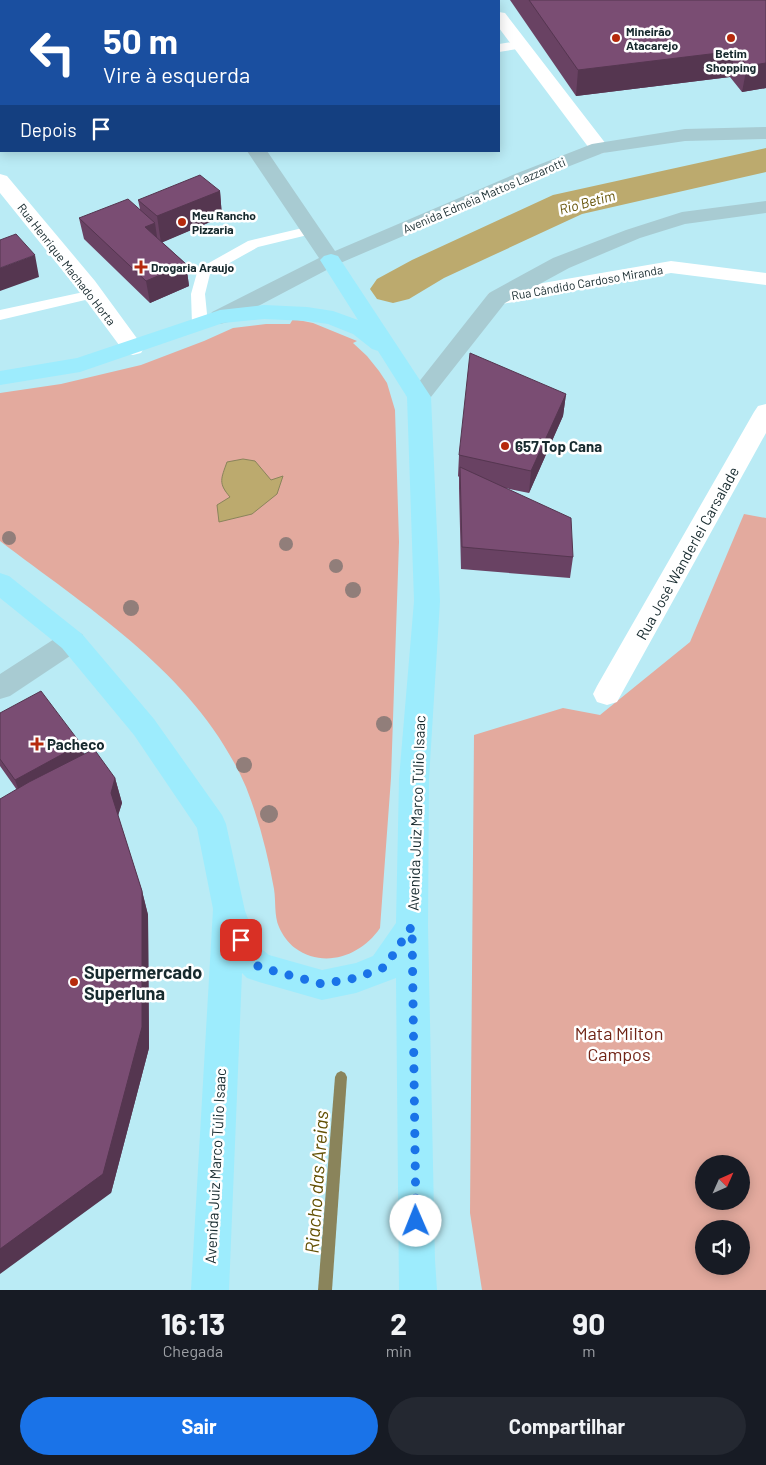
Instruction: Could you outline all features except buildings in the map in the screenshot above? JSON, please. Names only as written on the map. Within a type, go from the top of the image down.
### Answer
[{"type":"main road","name":"Avenida Edméia Mattos Lazzarotti","points":[[210,321],[331,260],[522,178],[599,148],[685,135],[766,133]]},
{"type":"main road","points":[[258,152],[331,260],[419,397],[497,298],[561,263],[633,234],[682,218],[766,207]]},
{"type":"main road","points":[[0,378],[80,365],[210,321],[264,312],[321,315],[361,329],[389,351]]},
{"type":"main road","name":"Avenida Juiz Marco Túlio Isaac","points":[[418,1290],[416,1260],[412,926],[414,779],[427,601],[419,397]]},
{"type":"main road","name":"Avenida Juiz Marco Túlio Isaac","points":[[0,583],[72,641],[144,727],[211,824],[229,909],[210,1290]]},
{"type":"main road","points":[[0,688],[72,641]]},
{"type":"main road","points":[[229,909],[246,956],[259,967],[322,984],[356,978],[385,967],[412,926]]},
{"type":"street","points":[[500,18],[599,148]]},
{"type":"street","name":"Rua Henrique Machado Horta","points":[[0,180],[93,294],[133,348]]},
{"type":"street","name":"Rua Cândido Cardoso Miranda","points":[[497,298],[671,267],[766,279]]},
{"type":"street","name":"Rua José Wanderlei Carsalade","points":[[607,694],[766,412]]},
{"type":"lane","points":[[500,48],[520,45]]},
{"type":"lane","points":[[210,321],[198,294],[203,272],[253,244],[311,230]]},
{"type":"lane","points":[[0,315],[93,294]]},
{"type":"green space","points":[[293,319],[313,323],[357,341],[353,343],[367,356],[387,383],[395,410],[399,542],[391,778],[380,928],[363,946],[341,956],[330,958],[318,958],[295,948],[280,930],[276,918],[274,889],[269,863],[251,799],[225,747],[200,712],[172,679],[140,649],[0,541],[0,393],[61,384],[141,365],[233,328],[266,324],[290,324]]},
{"type":"green space","name":"Mata Milton Campos","points":[[744,514],[766,518],[766,1290],[482,1290],[470,1213],[474,735],[563,708],[600,715],[690,642]]},
{"type":"shaded area","points":[[243,459],[255,461],[271,480],[283,476],[277,494],[252,514],[219,522],[217,505],[230,497],[222,484],[227,462]]},
{"type":"waterway","name":"Rio Betim","points":[[393,289],[428,269],[568,204],[766,160]]},
{"type":"waterway","name":"Riacho das Areias","points":[[325,1290],[341,1077]]},
{"type":"place","name":"Mineirão Atacarejo","points":[[616,38]]},
{"type":"place","name":"Betim Shopping","points":[[731,38]]},
{"type":"place","name":"Meu Rancho Pizzaria","points":[[182,222]]},
{"type":"place","name":"Drogaria Araujo","points":[[141,267]]},
{"type":"place","name":"657 Top Cana","points":[[505,446]]},
{"type":"place","name":"Pacheco","points":[[37,744]]},
{"type":"place","name":"Supermercado Superluna","points":[[74,982]]},
{"type":"route","points":[[241,940],[246,956],[259,967],[322,984],[356,978],[385,967],[412,926],[416,1221]]}]
